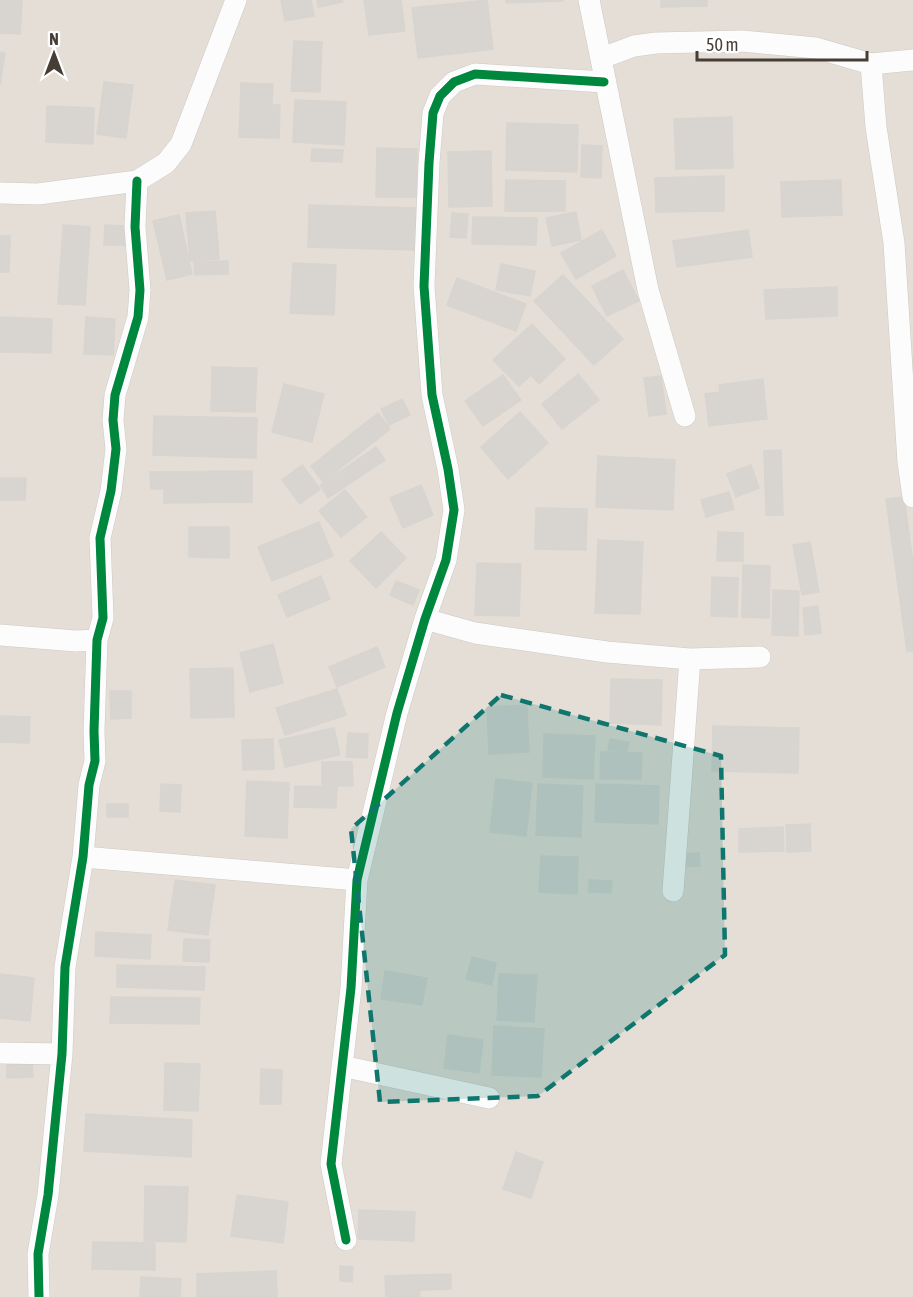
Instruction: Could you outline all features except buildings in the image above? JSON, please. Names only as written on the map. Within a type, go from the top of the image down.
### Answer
[{"type":"street","points":[[0,193],[38,194],[137,181],[166,163],[181,144],[236,0]]},
{"type":"street","points":[[589,0],[648,290],[685,416]]},
{"type":"street","points":[[602,58],[634,46],[656,43],[742,41],[816,48],[871,64],[913,60]]},
{"type":"street","points":[[871,64],[876,127],[894,243],[908,462],[913,497]]},
{"type":"street","points":[[346,1240],[331,1164],[351,988],[357,880],[397,712],[425,619],[446,560],[454,510],[448,469],[432,395],[424,286],[433,113],[440,96],[454,82],[475,74],[604,82]]},
{"type":"street","points":[[39,1297],[38,1254],[48,1195],[62,1054],[65,967],[83,857],[89,785],[95,761],[97,640],[103,618],[100,538],[111,491],[116,449],[113,420],[115,395],[138,317],[140,290],[135,227],[137,181]]},
{"type":"street","points":[[425,619],[475,633],[607,652],[690,659],[760,657]]},
{"type":"street","points":[[0,635],[76,641],[97,640]]},
{"type":"street","points":[[673,891],[690,659]]},
{"type":"street","points":[[83,857],[357,880]]},
{"type":"street","points":[[0,1053],[62,1054]]},
{"type":"street","points":[[342,1066],[489,1098]]},
{"type":"highlighted area","points":[[501,695],[721,756],[725,955],[538,1096],[380,1102],[351,829]]},
{"type":"shaded area","points":[[0,0],[913,0],[913,1297],[0,1297]]},
{"type":"cycle path","points":[[346,1240],[331,1164],[351,988],[357,880],[397,713],[425,619],[446,560],[454,510],[448,469],[432,395],[424,286],[433,113],[440,96],[454,82],[475,74],[604,82]]},
{"type":"cycle path","points":[[39,1297],[38,1254],[48,1195],[62,1054],[65,967],[83,857],[89,785],[95,761],[97,640],[103,618],[100,538],[111,491],[116,449],[113,420],[115,395],[138,317],[140,290],[135,227],[137,181]]}]
